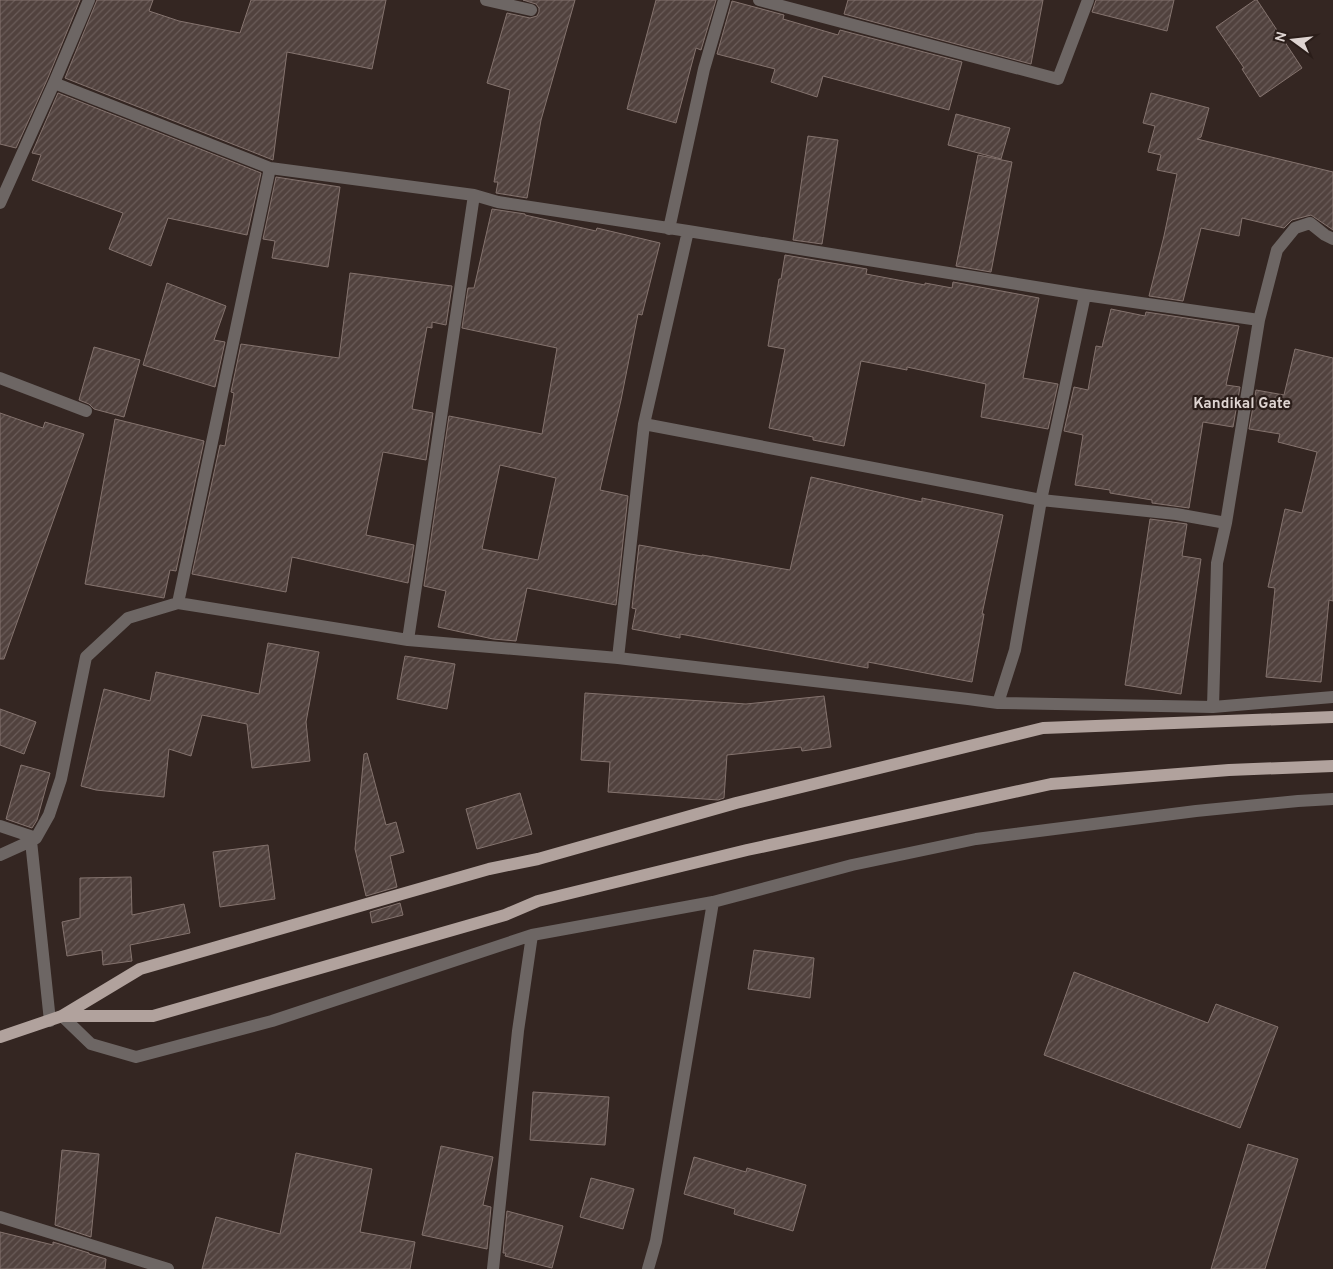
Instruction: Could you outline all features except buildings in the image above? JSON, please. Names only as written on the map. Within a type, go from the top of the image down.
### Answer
[{"type":"main road","points":[[0,1037],[62,1016],[140,969],[480,872],[538,859],[736,803],[1043,728],[1333,717]]},
{"type":"main road","points":[[62,1016],[153,1016],[505,915],[538,901],[747,850],[1051,784],[1229,770],[1333,766]]},
{"type":"street","points":[[0,203],[89,0]]},
{"type":"street","points":[[486,0],[531,10]]},
{"type":"street","points":[[669,228],[704,69],[724,0]]},
{"type":"street","points":[[759,0],[1058,78],[1088,0]]},
{"type":"street","points":[[54,83],[270,168],[474,195],[498,202],[1085,295],[1259,320]]},
{"type":"street","points":[[178,603],[270,168]]},
{"type":"street","points":[[408,640],[474,195]]},
{"type":"street","points":[[1213,707],[1217,563],[1226,523],[1259,320],[1277,250],[1296,228],[1310,223],[1333,240]]},
{"type":"street","points":[[618,658],[644,424],[688,231]]},
{"type":"street","points":[[998,703],[1015,650],[1041,500],[1085,295]]},
{"type":"street","points":[[0,378],[86,411]]},
{"type":"street","points":[[644,424],[1041,500],[1176,514],[1226,523]]},
{"type":"street","points":[[0,854],[33,840],[49,815],[61,779],[86,657],[128,618],[178,603],[408,640],[618,658],[998,703],[1213,707],[1333,697]]},
{"type":"street","points":[[62,1016],[91,1044],[136,1056],[272,1022],[532,935],[713,902],[852,865],[976,839],[1196,810],[1333,799]]},
{"type":"street","points":[[0,826],[33,840]]},
{"type":"street","points":[[33,840],[50,1021]]},
{"type":"street","points":[[648,1269],[656,1242],[713,902]]},
{"type":"street","points":[[493,1269],[518,1031],[532,935]]},
{"type":"street","points":[[0,1217],[168,1269]]},
{"type":"district","name":"Kandikal Gate","points":[[1242,404]]}]
